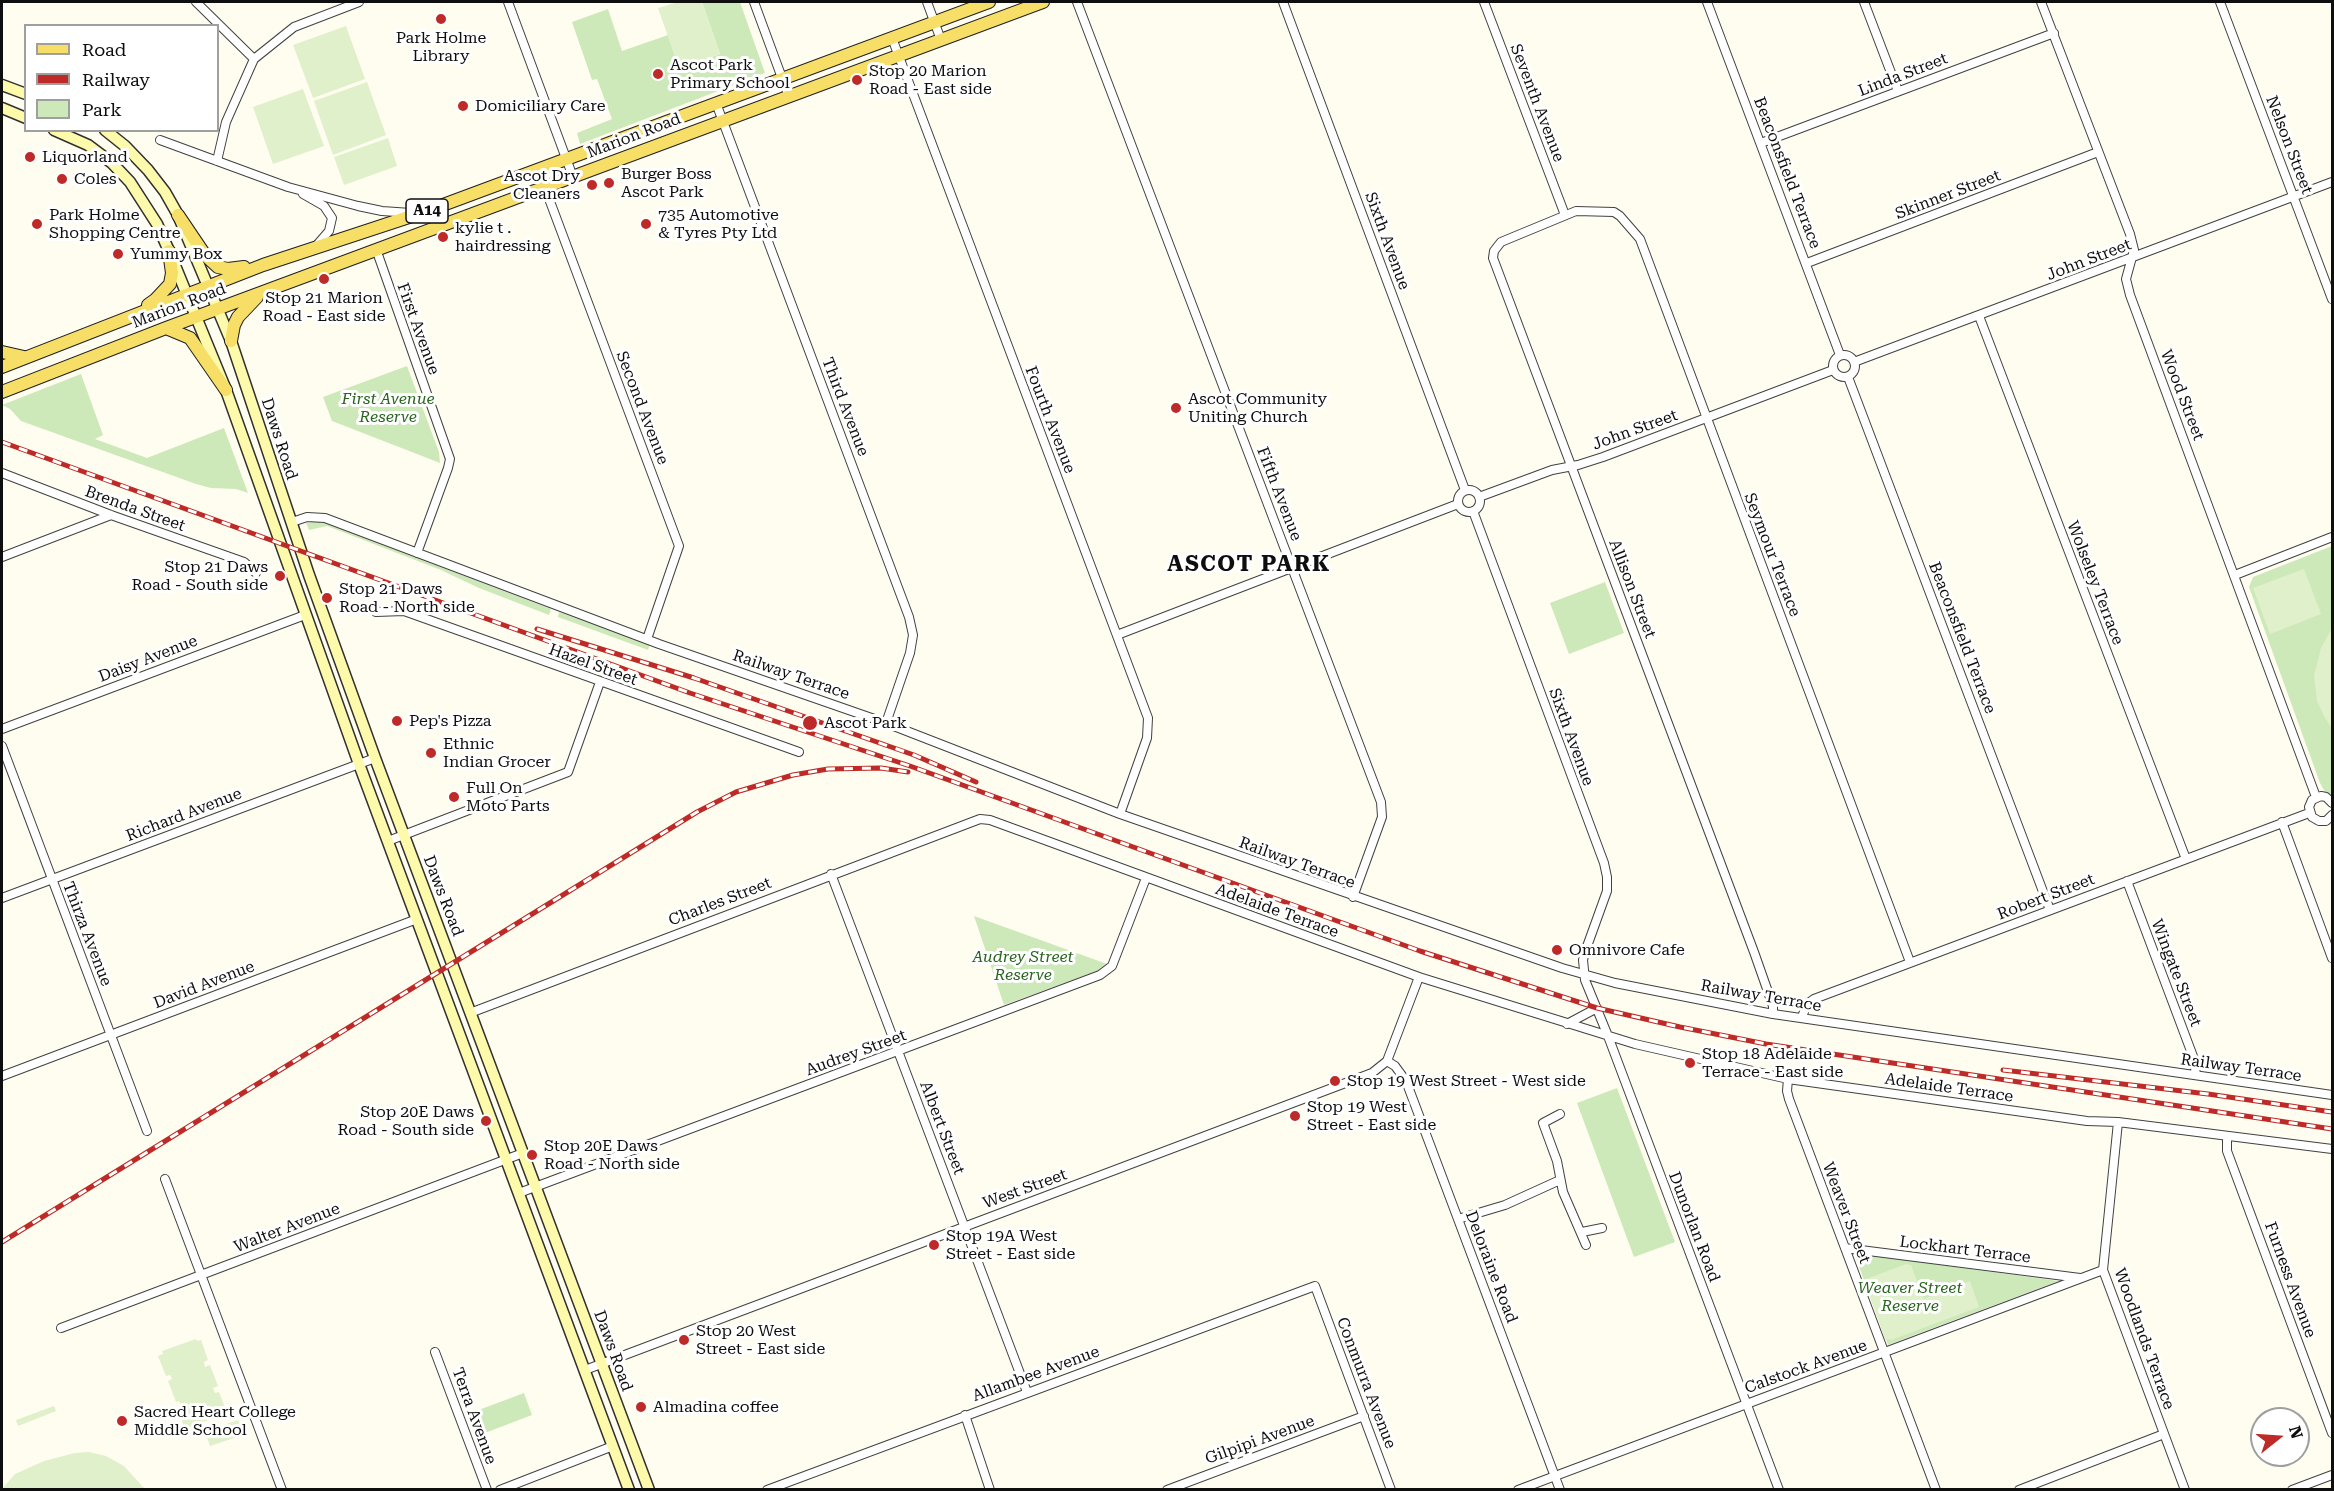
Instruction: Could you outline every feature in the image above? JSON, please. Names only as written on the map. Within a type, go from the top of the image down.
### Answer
[{"type":"main road","name":"Marion Road","points":[[2,367],[263,265],[419,214],[989,2]]},
{"type":"main road","name":"Marion Road","points":[[2,392],[376,249],[1043,2]]},
{"type":"main road","points":[[2,85],[24,93]]},
{"type":"main road","points":[[2,108],[24,117]]},
{"type":"main road","name":"Daws Road","points":[[59,132],[88,145],[112,163],[130,182],[157,224],[169,251],[226,390],[359,764],[629,1490]]},
{"type":"main road","name":"Daws Road","points":[[107,132],[148,170],[165,192],[178,215],[231,341],[375,758],[649,1490]]},
{"type":"main road","points":[[178,215],[205,255],[218,267],[228,270],[263,265]]},
{"type":"main road","points":[[132,315],[155,300],[170,284],[172,273],[169,251]]},
{"type":"main road","points":[[231,341],[238,317],[262,292]]},
{"type":"main road","points":[[166,328],[189,338],[226,390]]},
{"type":"main road","points":[[2,352],[27,357]]},
{"type":"street","points":[[196,2],[218,24]]},
{"type":"street","points":[[217,161],[226,122],[254,59],[294,27],[354,2]]},
{"type":"street","points":[[508,2],[573,177]]},
{"type":"street","points":[[754,2],[789,97]]},
{"type":"street","points":[[927,2],[941,40]]},
{"type":"street","name":"Sixth Avenue","points":[[1282,2],[1465,490]]},
{"type":"street","name":"Seventh Avenue","points":[[1484,2],[1565,215]]},
{"type":"street","name":"Beaconsfield Terrace","points":[[1707,2],[1840,355]]},
{"type":"street","points":[[1864,2],[1898,90]]},
{"type":"street","name":"Wood Street","points":[[2042,2],[2130,234],[2134,250],[2126,279],[2127,288],[2316,797]]},
{"type":"street","name":"Nelson Street","points":[[2220,2],[2332,299]]},
{"type":"street","name":"Fifth Avenue","points":[[1079,5],[1381,802],[1382,817],[1353,897]]},
{"type":"street","points":[[219,25],[254,59]]},
{"type":"street","name":"Linda Street","points":[[1761,143],[2054,33]]},
{"type":"street","name":"Fourth Avenue","points":[[892,38],[1148,718],[1147,738],[1120,814]]},
{"type":"street","name":"Third Avenue","points":[[716,103],[909,617],[913,635],[910,653],[886,723]]},
{"type":"street","points":[[160,140],[288,187],[382,211],[419,214]]},
{"type":"street","name":"Skinner Street","points":[[1807,263],[2098,152]]},
{"type":"street","name":"John Street","points":[[1854,362],[2332,182]]},
{"type":"street","points":[[288,187],[324,206],[332,218],[329,231],[315,248]]},
{"type":"street","name":"Second Avenue","points":[[545,188],[679,546],[647,639]]},
{"type":"street","name":"Seymour Terrace","points":[[1565,215],[1582,210],[1614,212],[1636,232],[1644,249],[1910,962]]},
{"type":"street","name":"Allison Street","points":[[1565,215],[1501,242],[1494,251],[1493,258],[1754,952],[1773,1006],[1773,1014]]},
{"type":"street","name":"First Avenue","points":[[376,249],[450,459],[417,554]]},
{"type":"street","name":"Wolseley Terrace","points":[[1980,316],[2186,859]]},
{"type":"street","points":[[1840,355],[1848,355],[1854,362],[1854,371],[1848,377],[1838,376],[1833,370],[1834,361],[1840,355]]},
{"type":"street","name":"John Street","points":[[1479,497],[1552,470],[1604,457],[1833,370]]},
{"type":"street","name":"Beaconsfield Terrace","points":[[1848,377],[2050,910]]},
{"type":"street","name":"Brenda Street","points":[[2,473],[244,562],[256,573]]},
{"type":"street","points":[[1465,490],[1472,490],[1479,497],[1479,506],[1473,511],[1464,511],[1458,504],[1459,496],[1465,490]]},
{"type":"street","points":[[1117,635],[1458,504]]},
{"type":"street","name":"Sixth Avenue","points":[[1473,511],[1604,863],[1607,891],[1585,952],[1584,974]]},
{"type":"street","points":[[2,557],[111,515]]},
{"type":"street","name":"Railway Terrace","points":[[292,522],[307,516],[325,518],[647,639],[886,723],[1120,814],[1556,967],[1615,982],[1773,1014],[2332,1095]]},
{"type":"street","points":[[2235,576],[2332,537]]},
{"type":"street","name":"Hazel Street","points":[[376,612],[404,611],[799,752]]},
{"type":"street","name":"Daisy Avenue","points":[[2,729],[305,615]]},
{"type":"street","points":[[388,841],[568,772],[600,682]]},
{"type":"street","name":"Thirza Avenue","points":[[2,746],[147,1131]]},
{"type":"street","name":"Richard Avenue","points":[[2,898],[375,758]]},
{"type":"street","points":[[2332,803],[2326,797],[2316,797],[2310,803],[2309,813],[2319,821],[2326,821],[2332,815]]},
{"type":"street","name":"Robert Street","points":[[1802,1017],[1808,1004],[1814,999],[2309,813]]},
{"type":"street","name":"Charles Street","points":[[470,1012],[980,819]]},
{"type":"street","name":"Adelaide Terrace","points":[[980,819],[990,820],[1419,976],[1635,1044],[1788,1080],[2087,1121],[2118,1122],[2332,1149]]},
{"type":"street","points":[[2282,822],[2332,958]]},
{"type":"street","name":"Albert Street","points":[[831,874],[1027,1392]]},
{"type":"street","name":"Audrey Street","points":[[519,1193],[1100,975],[1112,966],[1146,878]]},
{"type":"street","name":"Wingate Street","points":[[2127,881],[2193,1056],[2196,1075]]},
{"type":"street","name":"David Avenue","points":[[2,1076],[417,919]]},
{"type":"street","name":"Dunorlan Road","points":[[1584,974],[1779,1490]]},
{"type":"street","points":[[1387,1061],[1419,976]]},
{"type":"street","points":[[1567,1024],[1597,1008]]},
{"type":"street","name":"Deloraine Road","points":[[1387,1061],[1395,1066],[1406,1081],[1560,1490]]},
{"type":"street","name":"West Street","points":[[585,1370],[1360,1078],[1380,1069],[1387,1061]]},
{"type":"street","name":"Weaver Street","points":[[1788,1080],[1786,1091],[1936,1490]]},
{"type":"street","points":[[1560,1114],[1543,1123],[1557,1161],[1560,1180],[1571,1213],[1582,1232],[1586,1245]]},
{"type":"street","name":"Woodlands Terrace","points":[[2118,1122],[2103,1270],[2185,1490]]},
{"type":"street","name":"Furness Avenue","points":[[2227,1136],[2227,1151],[2332,1433]]},
{"type":"street","name":"Walter Avenue","points":[[62,1328],[523,1154]]},
{"type":"street","points":[[165,1179],[282,1490]]},
{"type":"street","points":[[1458,1219],[1505,1205],[1560,1180]]},
{"type":"street","points":[[1582,1232],[1602,1228]]},
{"type":"street","name":"Lockhart Terrace","points":[[1845,1248],[2082,1279]]},
{"type":"street","name":"Calstock Avenue","points":[[1518,1490],[2103,1270]]},
{"type":"street","name":"Allambee Avenue","points":[[767,1490],[1315,1286]]},
{"type":"street","name":"Conmurra Avenue","points":[[1315,1286],[1391,1490]]},
{"type":"street","name":"Terra Avenue","points":[[435,1352],[486,1490]]},
{"type":"street","points":[[965,1415],[990,1490]]},
{"type":"street","name":"Gilpipi Avenue","points":[[1167,1490],[1364,1416]]},
{"type":"street","points":[[2019,1490],[2164,1434]]},
{"type":"street","points":[[500,1490],[613,1446]]},
{"type":"street","points":[[2292,1490],[2332,1475]]},
{"type":"green space","points":[[678,2],[702,2],[720,54],[679,68],[658,8]]},
{"type":"green space","points":[[702,2],[740,2],[765,73],[580,144],[577,133],[612,119],[597,79],[592,80],[572,22],[608,9],[622,51],[668,35],[679,68],[720,54]]},
{"type":"green space","points":[[346,26],[365,79],[313,98],[293,45]]},
{"type":"green space","points":[[367,82],[386,135],[333,155],[314,101]]},
{"type":"green space","points":[[303,89],[324,146],[273,164],[253,107]]},
{"type":"green space","points":[[388,138],[397,166],[344,185],[334,157]]},
{"type":"green space","name":"First Avenue Reserve","points":[[407,366],[439,452],[440,463],[332,421],[323,397]]},
{"type":"green space","points":[[81,374],[103,435],[95,439],[147,458],[224,428],[248,493],[236,489],[211,488],[196,484],[21,421],[10,409],[2,405]]},
{"type":"green space","points":[[320,521],[551,609],[549,615],[327,526],[309,530],[306,523]]},
{"type":"green space","points":[[2332,546],[2331,796],[2325,792],[2320,783],[2249,587],[2253,577]]},
{"type":"green space","points":[[2304,569],[2321,614],[2270,634],[2253,588]]},
{"type":"green space","points":[[1605,582],[1624,633],[1569,654],[1550,603]]},
{"type":"green space","points":[[559,612],[650,644],[648,650],[558,617]]},
{"type":"green space","points":[[2332,628],[2332,729],[2317,701],[2314,676],[2321,648]]},
{"type":"green space","name":"Audrey Street Reserve","points":[[974,916],[1107,964],[1100,970],[1004,1005]]},
{"type":"green space","points":[[1617,1088],[1675,1242],[1634,1257],[1577,1103]]},
{"type":"green space","name":"Weaver Street Reserve","points":[[1854,1253],[2059,1281],[1888,1345]]},
{"type":"green space","points":[[1906,1264],[1911,1265],[1924,1299],[1970,1281],[1979,1307],[1891,1340],[1885,1339],[1864,1280]]},
{"type":"green space","points":[[196,1339],[201,1340],[208,1360],[204,1362],[205,1367],[210,1365],[218,1386],[213,1388],[215,1393],[219,1392],[227,1413],[185,1429],[177,1408],[181,1406],[179,1401],[176,1402],[168,1381],[172,1379],[170,1375],[166,1376],[158,1356],[163,1354],[162,1351]]},
{"type":"green space","points":[[524,1393],[532,1415],[477,1436],[468,1414]]},
{"type":"green space","points":[[54,1406],[56,1411],[18,1426],[16,1420]]},
{"type":"green space","points":[[238,1420],[243,1435],[210,1446],[205,1431]]},
{"type":"green space","points":[[89,1452],[106,1456],[124,1466],[145,1489],[2,1489],[15,1474],[44,1461]]},
{"type":"railway","points":[[2,442],[690,693],[910,766],[1420,951],[1597,1008],[1766,1044],[2332,1129]]},
{"type":"railway","points":[[537,629],[694,678],[914,755],[976,782]]},
{"type":"railway","points":[[2,1242],[697,812],[736,792],[793,775],[828,769],[881,768],[908,772]]},
{"type":"railway","points":[[2003,1070],[2208,1094],[2332,1112]]},
{"type":"place","name":"Park Holme Library","points":[[441,19]]},
{"type":"place","name":"Ascot Park Primary School","points":[[658,74]]},
{"type":"place","name":"Stop 20 Marion Road - East side","points":[[857,80]]},
{"type":"place","name":"Domiciliary Care","points":[[463,106]]},
{"type":"place","name":"Liquorland","points":[[30,157]]},
{"type":"place","name":"Coles","points":[[62,179]]},
{"type":"place","name":"Burger Boss Ascot Park","points":[[609,183]]},
{"type":"place","name":"Ascot Dry Cleaners","points":[[592,185]]},
{"type":"place","name":"Park Holme Shopping Centre","points":[[37,224]]},
{"type":"place","name":"735 Automotive & Tyres Pty Ltd","points":[[646,224]]},
{"type":"place","name":"kylie t . hairdressing","points":[[443,237]]},
{"type":"place","name":"Yummy Box","points":[[118,254]]},
{"type":"place","name":"Stop 21 Marion Road - East side","points":[[324,279]]},
{"type":"place","name":"Ascot Community Uniting Church","points":[[1176,408]]},
{"type":"place","name":"Stop 21 Daws Road - South side","points":[[280,576]]},
{"type":"place","name":"Stop 21 Daws Road - North side","points":[[327,598]]},
{"type":"place","name":"Pep's Pizza","points":[[397,721]]},
{"type":"place","name":"Ascot Park","points":[[810,723]]},
{"type":"place","name":"Ethnic Indian Grocer","points":[[431,753]]},
{"type":"place","name":"Full On Moto Parts","points":[[454,797]]},
{"type":"place","name":"Omnivore Cafe","points":[[1557,950]]},
{"type":"place","name":"Stop 18 Adelaide Terrace - East side","points":[[1690,1063]]},
{"type":"place","name":"Stop 19 West Street - West side","points":[[1335,1081]]},
{"type":"place","name":"Stop 19 West Street - East side","points":[[1295,1116]]},
{"type":"place","name":"Stop 20E Daws Road - South side","points":[[486,1121]]},
{"type":"place","name":"Stop 20E Daws Road - North side","points":[[532,1155]]},
{"type":"place","name":"Stop 19A West Street - East side","points":[[934,1245]]},
{"type":"place","name":"Stop 20 West Street - East side","points":[[684,1340]]},
{"type":"place","name":"Almadina coffee","points":[[641,1407]]},
{"type":"place","name":"Sacred Heart College Middle School","points":[[122,1421]]},
{"type":"district","name":"ASCOT PARK","points":[[1249,565]]}]
